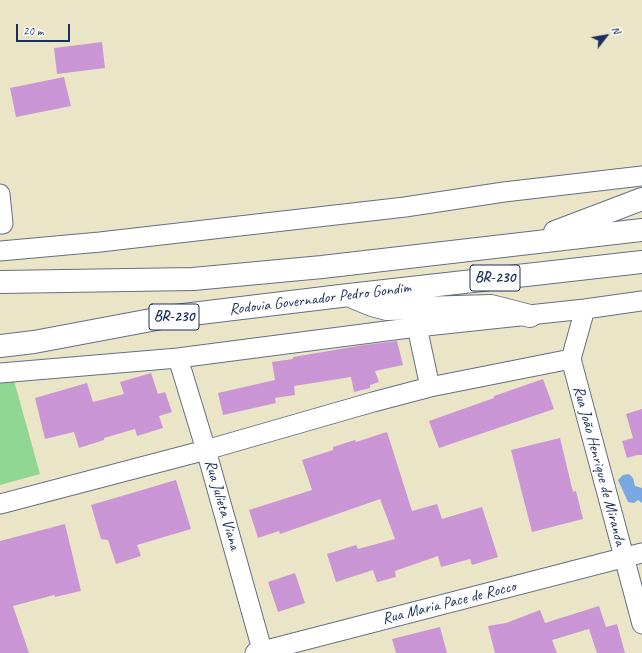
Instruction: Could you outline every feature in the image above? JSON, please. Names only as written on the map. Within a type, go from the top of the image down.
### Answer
[{"type":"highway","points":[[527,243],[642,199]]},
{"type":"highway","name":"Rodovia Governador Pedro Gondim","points":[[0,282],[193,279],[330,266],[642,230]]},
{"type":"highway","name":"Rodovia Governador Pedro Gondim","points":[[0,346],[34,342],[167,318],[349,295],[642,262]]},
{"type":"highway","points":[[349,295],[372,305],[386,309],[492,306],[530,316]]},
{"type":"street","points":[[0,250],[100,242],[382,210],[504,192],[642,176]]},
{"type":"street","points":[[0,194],[2,224]]},
{"type":"street","points":[[0,373],[178,358],[417,327],[530,316],[642,301]]},
{"type":"street","points":[[0,504],[206,450],[430,387],[571,359],[585,309]]},
{"type":"street","points":[[417,327],[430,387]]},
{"type":"street","name":"Rua Julieta Viana","points":[[178,358],[206,450],[260,652]]},
{"type":"street","name":"Rua João Henrique de Miranda","points":[[571,359],[642,624]]},
{"type":"street","name":"Rua Maria Pace de Rocco","points":[[260,652],[642,553]]},
{"type":"green space","points":[[13,377],[40,474],[0,485],[0,379]]},
{"type":"water","points":[[629,474],[633,478],[635,486],[642,488],[642,503],[638,500],[634,503],[628,502],[618,480],[623,475]]},
{"type":"building","points":[[102,42],[105,68],[57,74],[54,48]]},
{"type":"building","points":[[64,77],[71,106],[16,117],[10,88]]},
{"type":"building","points":[[397,341],[403,365],[375,371],[379,382],[370,385],[370,388],[354,392],[351,377],[294,386],[295,395],[275,398],[276,403],[223,415],[218,393],[275,380],[272,362],[364,345]]},
{"type":"building","points":[[151,373],[158,394],[165,392],[172,412],[159,416],[163,428],[137,436],[135,429],[104,438],[104,440],[79,448],[74,432],[45,439],[35,398],[87,383],[93,402],[124,394],[120,382]]},
{"type":"building","points":[[543,379],[554,409],[439,448],[429,421]]},
{"type":"building","points":[[642,409],[642,455],[627,458],[622,441],[633,438],[626,414]]},
{"type":"building","points":[[387,432],[412,511],[437,504],[442,519],[482,507],[498,557],[472,565],[470,559],[441,567],[438,556],[395,571],[396,577],[377,582],[373,570],[336,582],[327,554],[356,545],[358,549],[395,539],[380,499],[280,534],[279,531],[258,538],[249,510],[312,490],[302,460],[333,450],[333,447],[355,440],[356,442]]},
{"type":"building","points":[[560,438],[573,492],[576,491],[583,519],[532,532],[511,450]]},
{"type":"building","points":[[176,480],[191,529],[137,545],[141,556],[116,564],[108,540],[101,539],[91,505]]},
{"type":"building","points":[[65,524],[81,591],[55,597],[54,595],[13,606],[29,653],[0,653],[0,541]]},
{"type":"building","points":[[295,573],[305,603],[278,612],[268,582]]},
{"type":"building","points":[[599,606],[606,627],[617,624],[625,653],[597,653],[589,629],[552,640],[557,653],[495,653],[488,626],[506,623],[540,610],[545,623]]},
{"type":"building","points":[[440,627],[447,653],[396,653],[392,639]]}]
